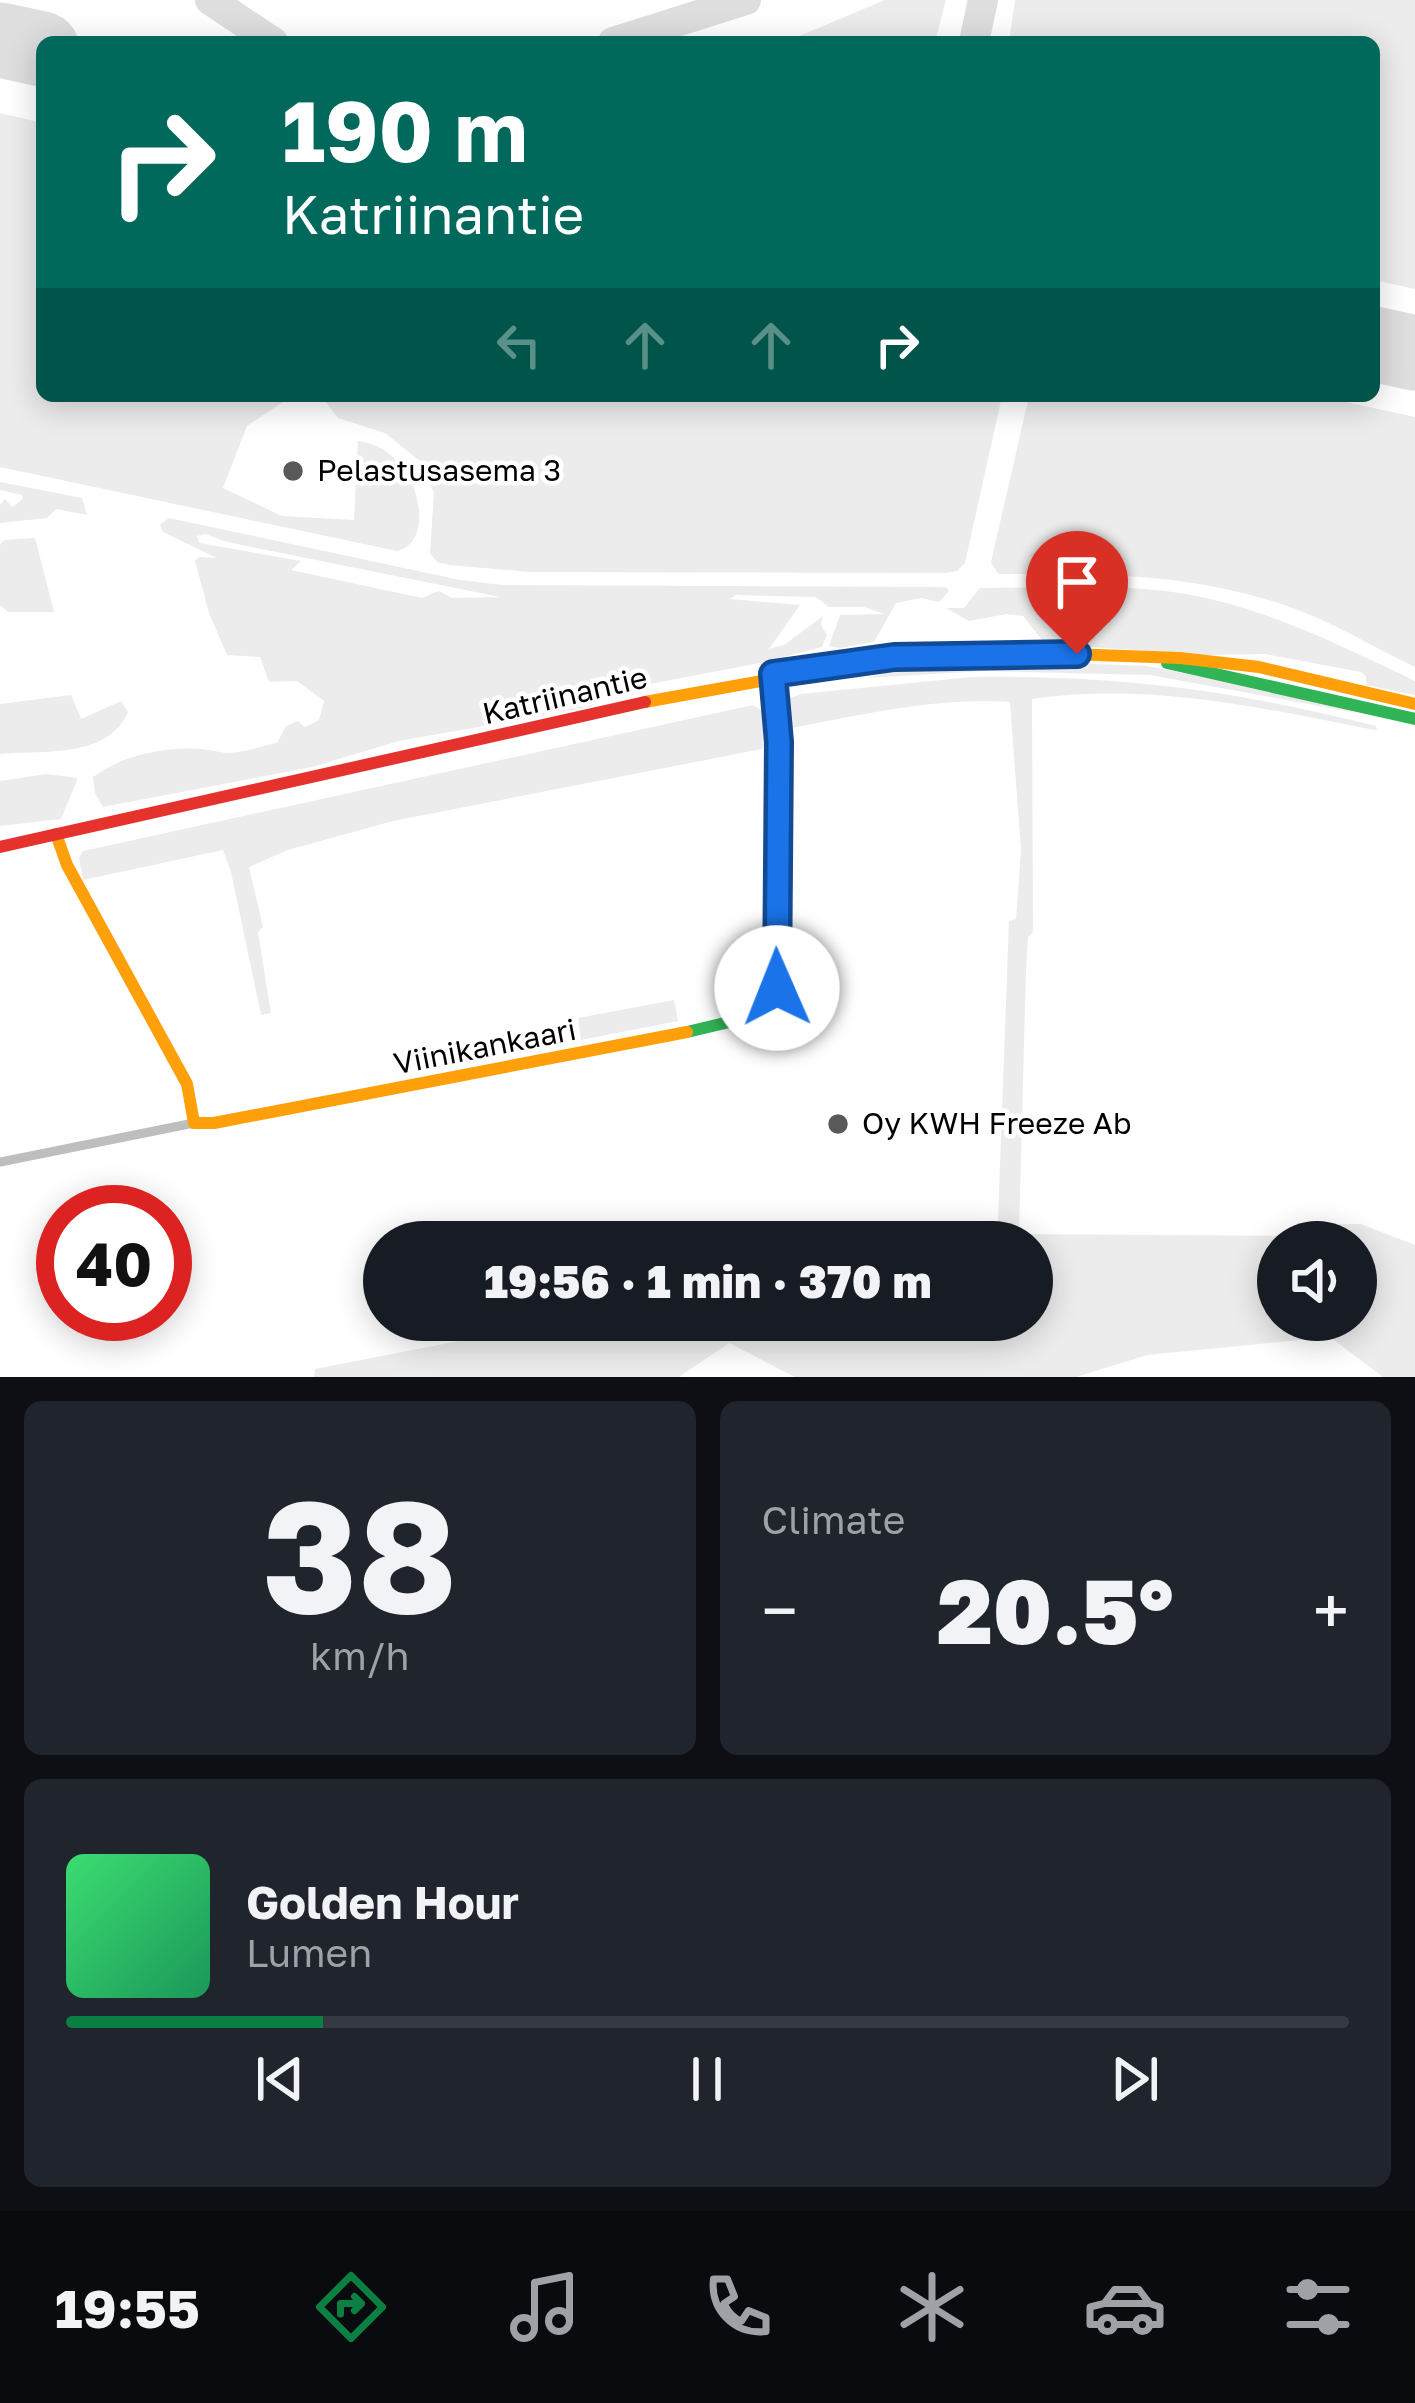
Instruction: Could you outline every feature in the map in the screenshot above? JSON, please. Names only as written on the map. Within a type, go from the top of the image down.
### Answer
[{"type":"main road","name":"Katriinantie","points":[[0,847],[773,674],[894,657],[1042,653],[1180,658],[1258,667],[1415,704]]},
{"type":"main road","name":"Katriinantie","points":[[1148,658],[1415,719]]},
{"type":"main road","name":"Viinikankaari","points":[[194,1123],[512,1067],[759,1015],[777,988],[779,742],[773,674]]},
{"type":"main road","points":[[56,834],[97,921],[187,1084],[194,1123]]},
{"type":"street","points":[[0,1162],[194,1123]]},
{"type":"shaded area","points":[[885,0],[946,0],[937,36],[799,36]]},
{"type":"shaded area","points":[[1015,0],[1415,0],[1415,289],[1380,281],[1380,36],[1010,36]]},
{"type":"shaded area","points":[[0,113],[36,122],[36,402],[283,402],[247,426],[223,488],[282,516],[354,520],[358,441],[379,447],[408,476],[416,495],[417,531],[410,544],[397,551],[0,467]]},
{"type":"shaded area","points":[[326,402],[1001,402],[965,563],[945,573],[530,572],[437,562],[430,553],[434,493],[420,461],[385,433],[338,418]]},
{"type":"shaded area","points":[[1028,402],[1346,402],[1415,417],[1415,667],[1309,614],[1237,592],[1136,577],[998,574],[991,562]]},
{"type":"shaded area","points":[[0,482],[82,498],[87,515],[56,509],[47,518],[0,523],[0,505],[5,499],[12,507],[23,499],[0,490]]},
{"type":"shaded area","points":[[169,518],[502,585],[946,587],[949,591],[939,602],[921,598],[896,603],[874,642],[840,648],[829,646],[840,615],[885,614],[864,607],[829,607],[816,597],[736,595],[730,599],[800,605],[769,649],[784,645],[823,616],[821,625],[827,635],[822,647],[623,689],[590,707],[399,741],[312,767],[103,807],[93,777],[107,768],[154,752],[233,753],[277,743],[286,726],[298,721],[305,727],[319,720],[324,701],[297,681],[269,682],[260,657],[227,655],[195,561],[217,558],[163,532],[160,525]],"holes":[[[197,536],[500,597],[452,598],[439,591],[422,598],[291,570],[301,561],[199,543]]]},
{"type":"shaded area","points":[[35,538],[54,612],[8,612],[0,605],[0,545],[4,540]]},
{"type":"shaded area","points":[[980,588],[1147,589],[1201,597],[1257,612],[1415,681],[1415,695],[1366,685],[1361,672],[1265,654],[1061,645],[1043,641],[1023,616],[969,621],[946,608],[964,608]]},
{"type":"shaded area","points":[[1017,661],[1147,666],[1352,707],[1352,712],[1150,675],[984,671],[866,678],[914,666]]},
{"type":"shaded area","points":[[972,677],[1077,679],[1225,694],[1376,726],[1377,730],[1160,695],[1032,699],[1033,932],[1028,937],[1026,969],[1019,1221],[998,1221],[1009,921],[1016,919],[1021,850],[1010,702],[930,704],[790,728],[790,698]]},
{"type":"shaded area","points":[[71,695],[81,719],[121,701],[128,712],[118,727],[90,745],[0,754],[0,704]]},
{"type":"shaded area","points":[[753,705],[770,724],[762,749],[393,821],[288,850],[249,867],[263,927],[258,932],[271,1013],[261,1015],[223,850],[83,880],[79,858],[83,851]]},
{"type":"shaded area","points":[[46,774],[78,778],[61,819],[0,826],[0,781]]},
{"type":"shaded area","points":[[674,1000],[678,1021],[581,1040],[578,1018]]},
{"type":"shaded area","points":[[1377,1230],[1415,1245],[1415,1377],[1383,1377],[1335,1341],[1377,1341]]},
{"type":"shaded area","points":[[1053,1234],[1257,1236],[1257,1341],[1289,1341],[1147,1355],[1076,1377],[795,1377],[729,1343],[679,1377],[314,1377],[315,1369],[459,1341],[1053,1341]]},
{"type":"taxiway","points":[[210,0],[264,36]]},
{"type":"taxiway","points":[[632,36],[746,0]]},
{"type":"taxiway","points":[[975,36],[983,0]]},
{"type":"runway","points":[[0,40],[36,48]]},
{"type":"runway","points":[[1380,345],[1415,353]]},
{"type":"traffic: fast","points":[[1167,663],[1415,719]]},
{"type":"traffic: fast","points":[[687,1032],[759,1015],[777,988],[779,742],[773,674]]},
{"type":"traffic: slow","points":[[645,702],[894,657],[1042,653],[1180,658],[1259,667],[1415,704]]},
{"type":"traffic: slow","points":[[56,834],[67,865],[187,1084],[194,1123],[214,1123],[687,1032]]},
{"type":"traffic: jam","points":[[0,847],[645,702]]},
{"type":"place","name":"Pelastusasema 3","points":[[293,471]]},
{"type":"place","name":"Oy KWH Freeze Ab","points":[[838,1124]]},
{"type":"route","points":[[777,988],[779,742],[773,674],[894,657],[1077,654]]}]
